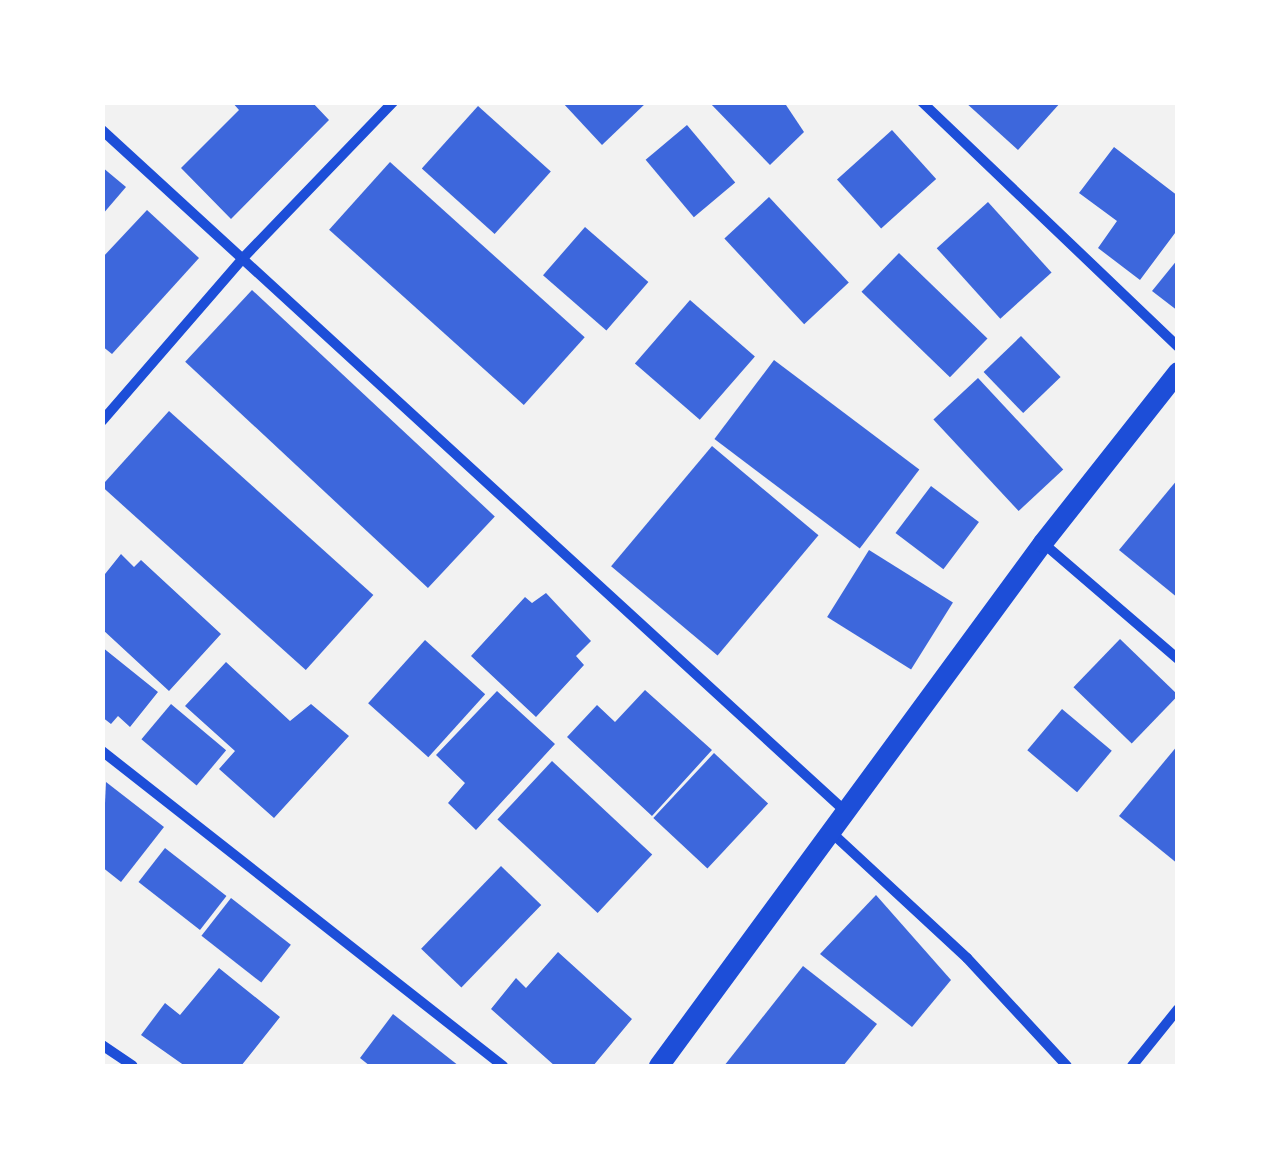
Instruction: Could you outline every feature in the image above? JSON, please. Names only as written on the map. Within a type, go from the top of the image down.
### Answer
[{"type":"main road","points":[[660,1066],[1043,543],[1178,372]]},
{"type":"street","points":[[102,421],[245,256],[393,102]]},
{"type":"street","points":[[922,102],[1178,347]]},
{"type":"street","points":[[102,130],[245,256],[847,814]]},
{"type":"street","points":[[1043,543],[1178,658]]},
{"type":"street","points":[[102,752],[502,1066]]},
{"type":"street","points":[[832,833],[967,958],[1067,1066]]},
{"type":"street","points":[[1132,1066],[1178,1009]]},
{"type":"street","points":[[102,1046],[132,1066]]},
{"type":"building","points":[[232,102],[312,102],[329,120],[231,219],[181,168],[239,110]]},
{"type":"building","points":[[562,102],[647,102],[602,145]]},
{"type":"building","points":[[709,102],[784,102],[804,132],[770,165]]},
{"type":"building","points":[[965,102],[1061,102],[1018,150]]},
{"type":"building","points":[[478,106],[551,172],[495,234],[422,168]]},
{"type":"building","points":[[687,125],[735,182],[694,217],[646,160]]},
{"type":"building","points":[[892,130],[936,179],[881,229],[837,180]]},
{"type":"building","points":[[1114,147],[1178,196],[1178,229],[1140,280],[1098,248],[1117,221],[1079,193]]},
{"type":"building","points":[[390,162],[585,337],[524,405],[329,230]]},
{"type":"building","points":[[102,167],[126,187],[102,215]]},
{"type":"building","points":[[769,197],[849,283],[804,324],[724,239]]},
{"type":"building","points":[[988,202],[1052,273],[1000,319],[937,248]]},
{"type":"building","points":[[147,210],[199,258],[112,354],[102,346],[102,258]]},
{"type":"building","points":[[585,227],[648,282],[606,330],[543,275]]},
{"type":"building","points":[[899,253],[987,338],[950,377],[861,292]]},
{"type":"building","points":[[1178,259],[1178,311],[1152,291]]},
{"type":"building","points":[[252,290],[495,516],[428,588],[185,362]]},
{"type":"building","points":[[690,300],[755,356],[700,420],[635,363]]},
{"type":"building","points":[[1021,336],[1061,377],[1023,413],[984,372]]},
{"type":"building","points":[[774,360],[919,470],[860,549],[714,439]]},
{"type":"building","points":[[978,378],[1063,469],[1019,511],[933,420]]},
{"type":"building","points":[[169,411],[373,595],[306,670],[102,487]]},
{"type":"building","points":[[712,446],[818,535],[718,656],[611,566]]},
{"type":"building","points":[[1178,479],[1178,598],[1119,550]]},
{"type":"building","points":[[931,486],[979,522],[943,569],[895,533]]},
{"type":"building","points":[[869,550],[953,602],[911,669],[827,617]]},
{"type":"building","points":[[121,554],[134,567],[141,560],[221,634],[169,691],[102,629],[105,574]]},
{"type":"building","points":[[546,593],[591,641],[576,656],[584,665],[536,717],[471,656],[525,597],[532,603]]},
{"type":"building","points":[[1120,639],[1178,695],[1132,743],[1073,687]]},
{"type":"building","points":[[425,640],[485,694],[428,757],[368,703]]},
{"type":"building","points":[[102,647],[158,692],[130,727],[118,716],[111,724],[102,717]]},
{"type":"building","points":[[226,662],[290,721],[311,704],[349,736],[274,818],[219,769],[235,751],[185,706]]},
{"type":"building","points":[[645,690],[712,750],[652,816],[567,737],[597,705],[615,722]]},
{"type":"building","points":[[497,691],[555,744],[476,830],[448,803],[465,783],[436,755]]},
{"type":"building","points":[[171,704],[226,750],[197,786],[141,739]]},
{"type":"building","points":[[1062,709],[1112,751],[1077,792],[1027,750]]},
{"type":"building","points":[[1178,745],[1178,864],[1119,816]]},
{"type":"building","points":[[714,753],[768,803],[707,869],[653,818]]},
{"type":"building","points":[[552,761],[652,854],[598,913],[497,820]]},
{"type":"building","points":[[106,782],[164,827],[121,882],[102,867]]},
{"type":"building","points":[[165,848],[226,896],[200,930],[139,882]]},
{"type":"building","points":[[501,866],[541,905],[461,988],[421,949]]},
{"type":"building","points":[[876,895],[951,980],[912,1027],[820,954]]},
{"type":"building","points":[[231,898],[291,945],[261,983],[201,936]]},
{"type":"building","points":[[558,952],[632,1019],[593,1066],[555,1066],[491,1009],[516,978],[526,988]]},
{"type":"building","points":[[803,966],[877,1024],[843,1066],[724,1066]]},
{"type":"building","points":[[219,968],[280,1017],[241,1066],[185,1066],[141,1035],[165,1003],[180,1015]]},
{"type":"building","points":[[393,1014],[459,1066],[370,1066],[360,1058]]}]
